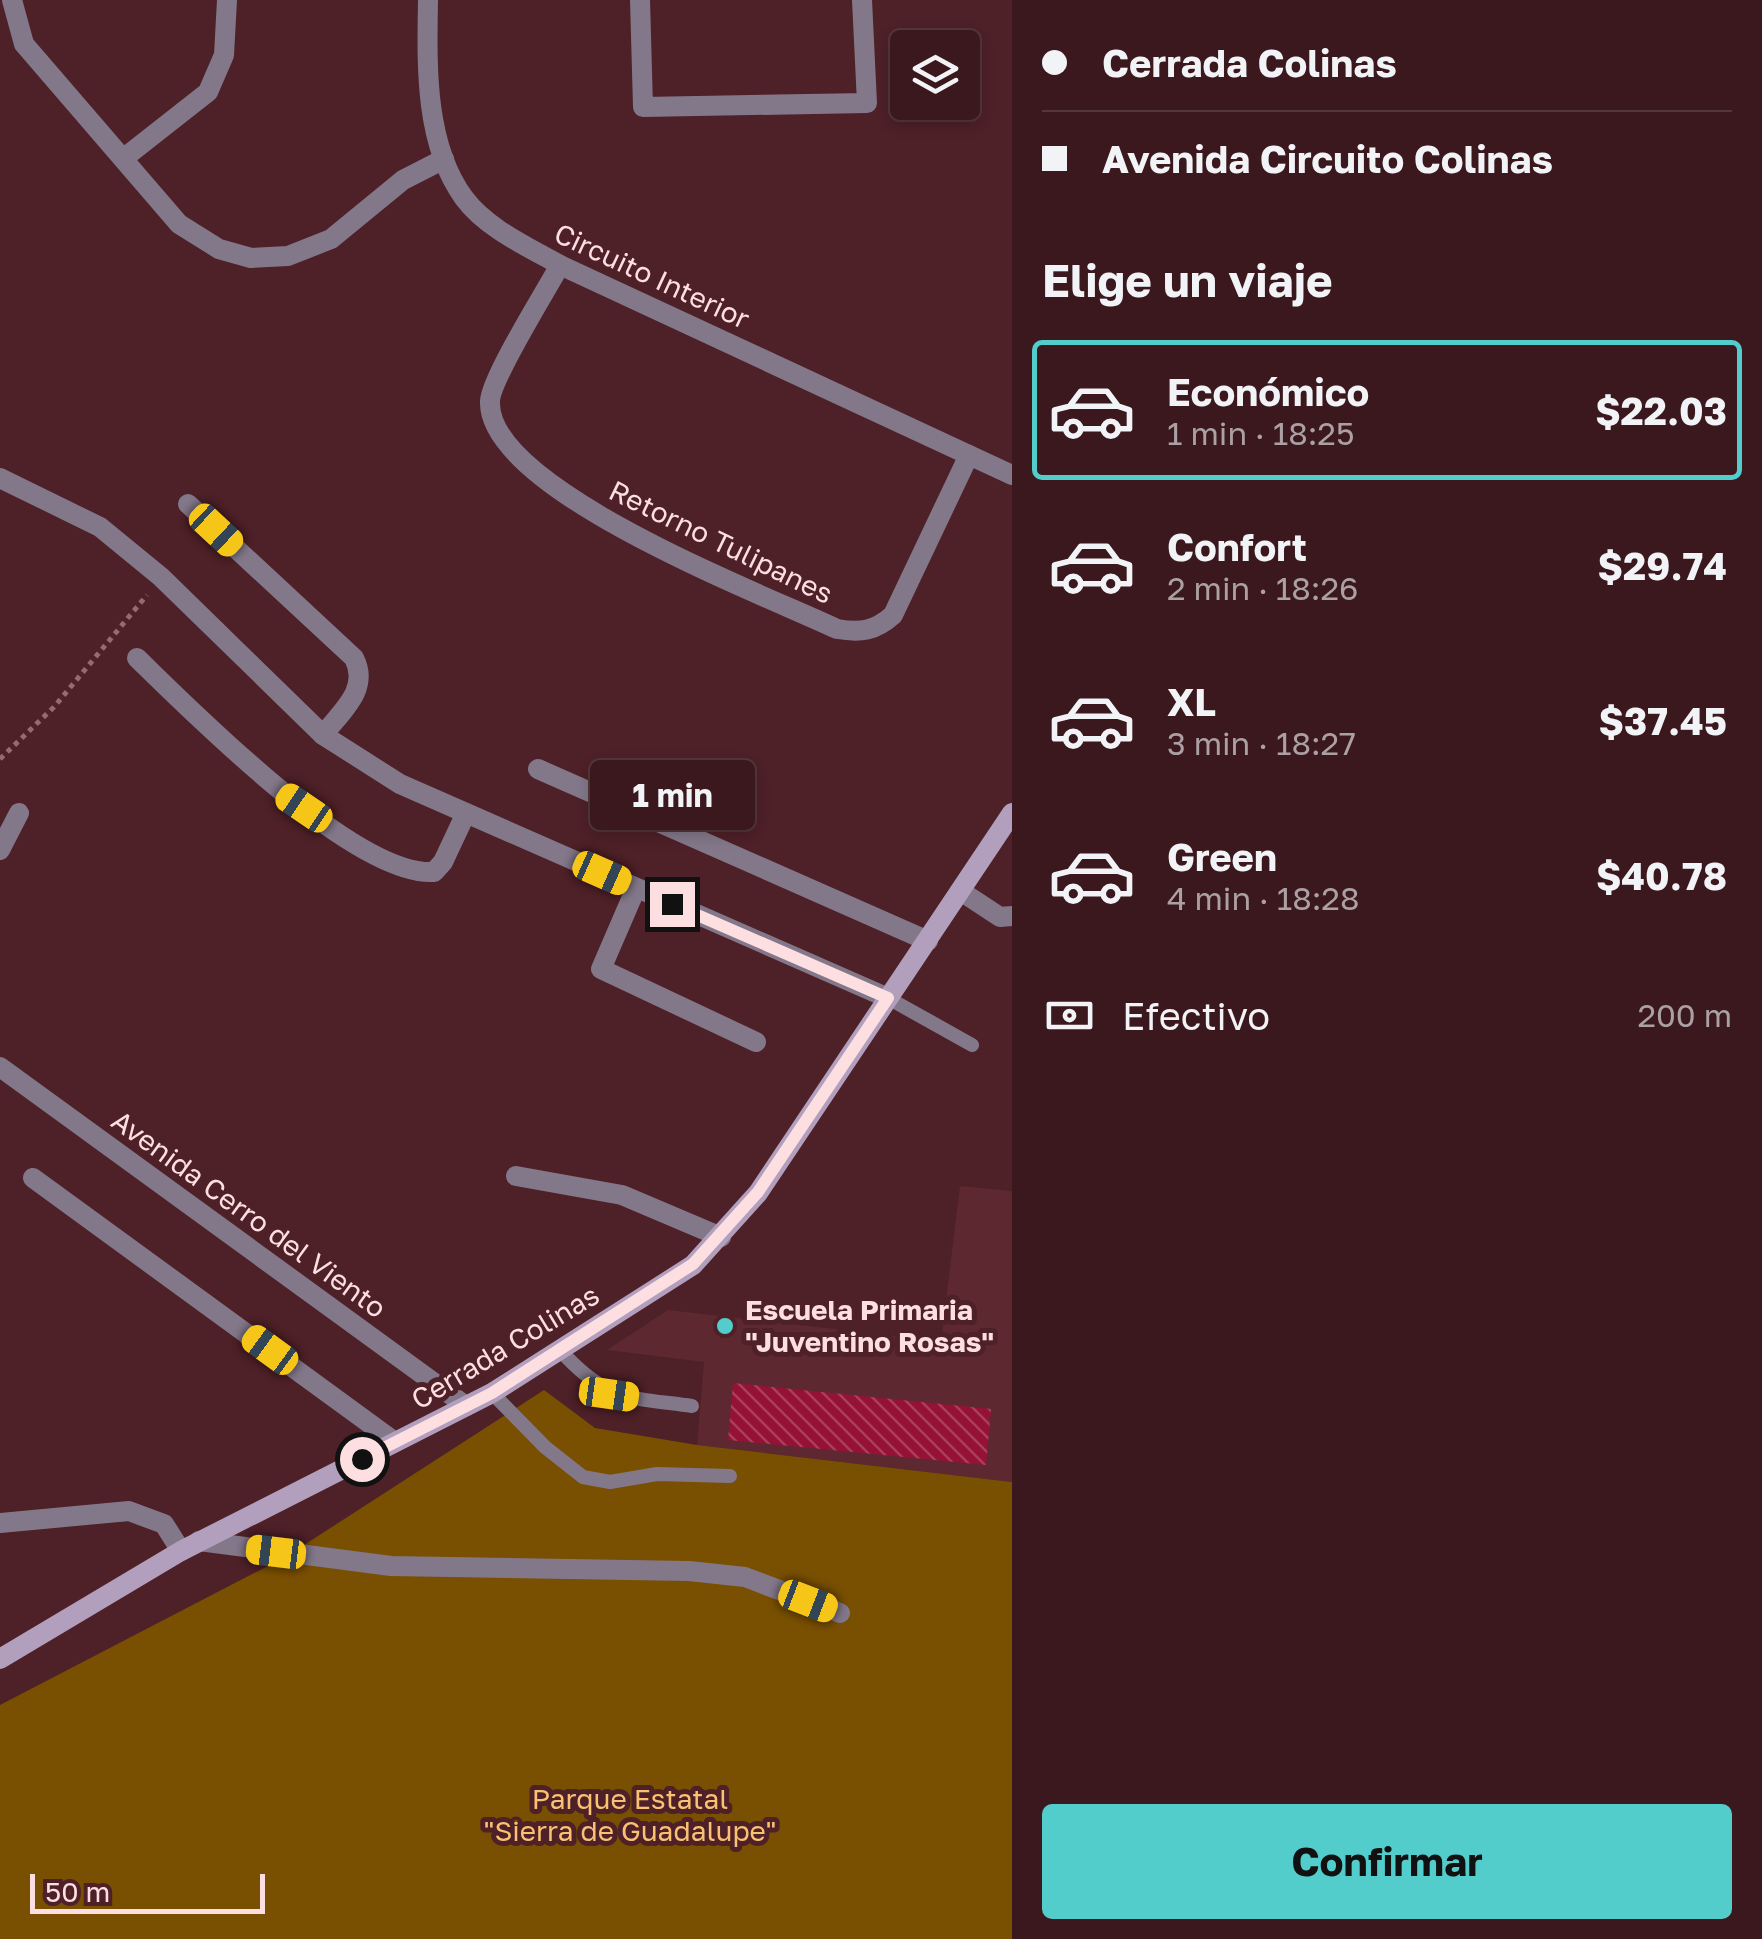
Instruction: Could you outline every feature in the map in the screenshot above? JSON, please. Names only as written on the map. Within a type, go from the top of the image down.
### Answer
[{"type":"main road","name":"Cerrada Colinas","points":[[0,1658],[190,1546],[492,1393],[693,1264],[758,1192],[1012,813]]},
{"type":"street","points":[[12,0],[24,44],[179,224],[219,249],[250,258],[288,256],[331,240],[403,180],[444,160]]},
{"type":"street","points":[[124,158],[208,92],[224,56],[227,0]]},
{"type":"street","name":"Circuito Interior","points":[[428,0],[433,118],[444,160],[465,199],[509,236],[560,265],[1012,476]]},
{"type":"street","points":[[640,0],[643,107],[867,103],[862,0]]},
{"type":"street","name":"Retorno Tulipanes","points":[[560,265],[490,396],[491,427],[528,470],[615,525],[820,621],[857,632],[879,627],[893,615],[969,455]]},
{"type":"street","points":[[0,478],[100,526],[161,577],[323,735],[400,784],[888,998]]},
{"type":"street","points":[[188,504],[354,658],[361,672],[359,688],[323,735]]},
{"type":"street","points":[[138,658],[280,792],[389,861],[418,873],[434,872],[443,862],[466,813]]},
{"type":"street","points":[[538,769],[928,941]]},
{"type":"street","points":[[0,850],[19,813]]},
{"type":"street","points":[[636,888],[601,970],[756,1042]]},
{"type":"street","points":[[962,892],[1000,917],[1012,916]]},
{"type":"street","name":"Avenida Cerro del Viento","points":[[0,1067],[466,1406]]},
{"type":"street","points":[[516,1176],[622,1195],[721,1237]]},
{"type":"street","points":[[33,1178],[395,1442]]},
{"type":"street","points":[[0,1523],[129,1511],[164,1524],[190,1546],[391,1566],[689,1571],[745,1577],[840,1613]]},
{"type":"lane","points":[[888,998],[972,1045]]},
{"type":"lane","points":[[560,1350],[609,1394],[692,1406]]},
{"type":"lane","points":[[492,1393],[545,1447],[583,1477],[610,1482],[657,1474],[730,1476]]},
{"type":"path","points":[[0,759],[54,707],[161,577]]},
{"type":"shaded area","name":"Escuela Primaria \"Juventino Rosas\"","points":[[960,1186],[1012,1191],[1012,1482],[697,1445],[704,1362],[607,1350],[668,1310],[941,1341]]},
{"type":"green space","name":"Parque Estatal \"Sierra de Guadalupe\"","points":[[544,1390],[595,1428],[697,1445],[1012,1482],[1012,1939],[0,1939],[0,1705],[287,1556]]},
{"type":"building","points":[[733,1383],[991,1409],[986,1465],[728,1440]]},
{"type":"place","name":"Escuela Primaria \"Juventino Rosas\"","points":[[725,1326]]},
{"type":"route","points":[[362,1459],[492,1393],[693,1264],[758,1192],[888,998],[672,904]]}]
